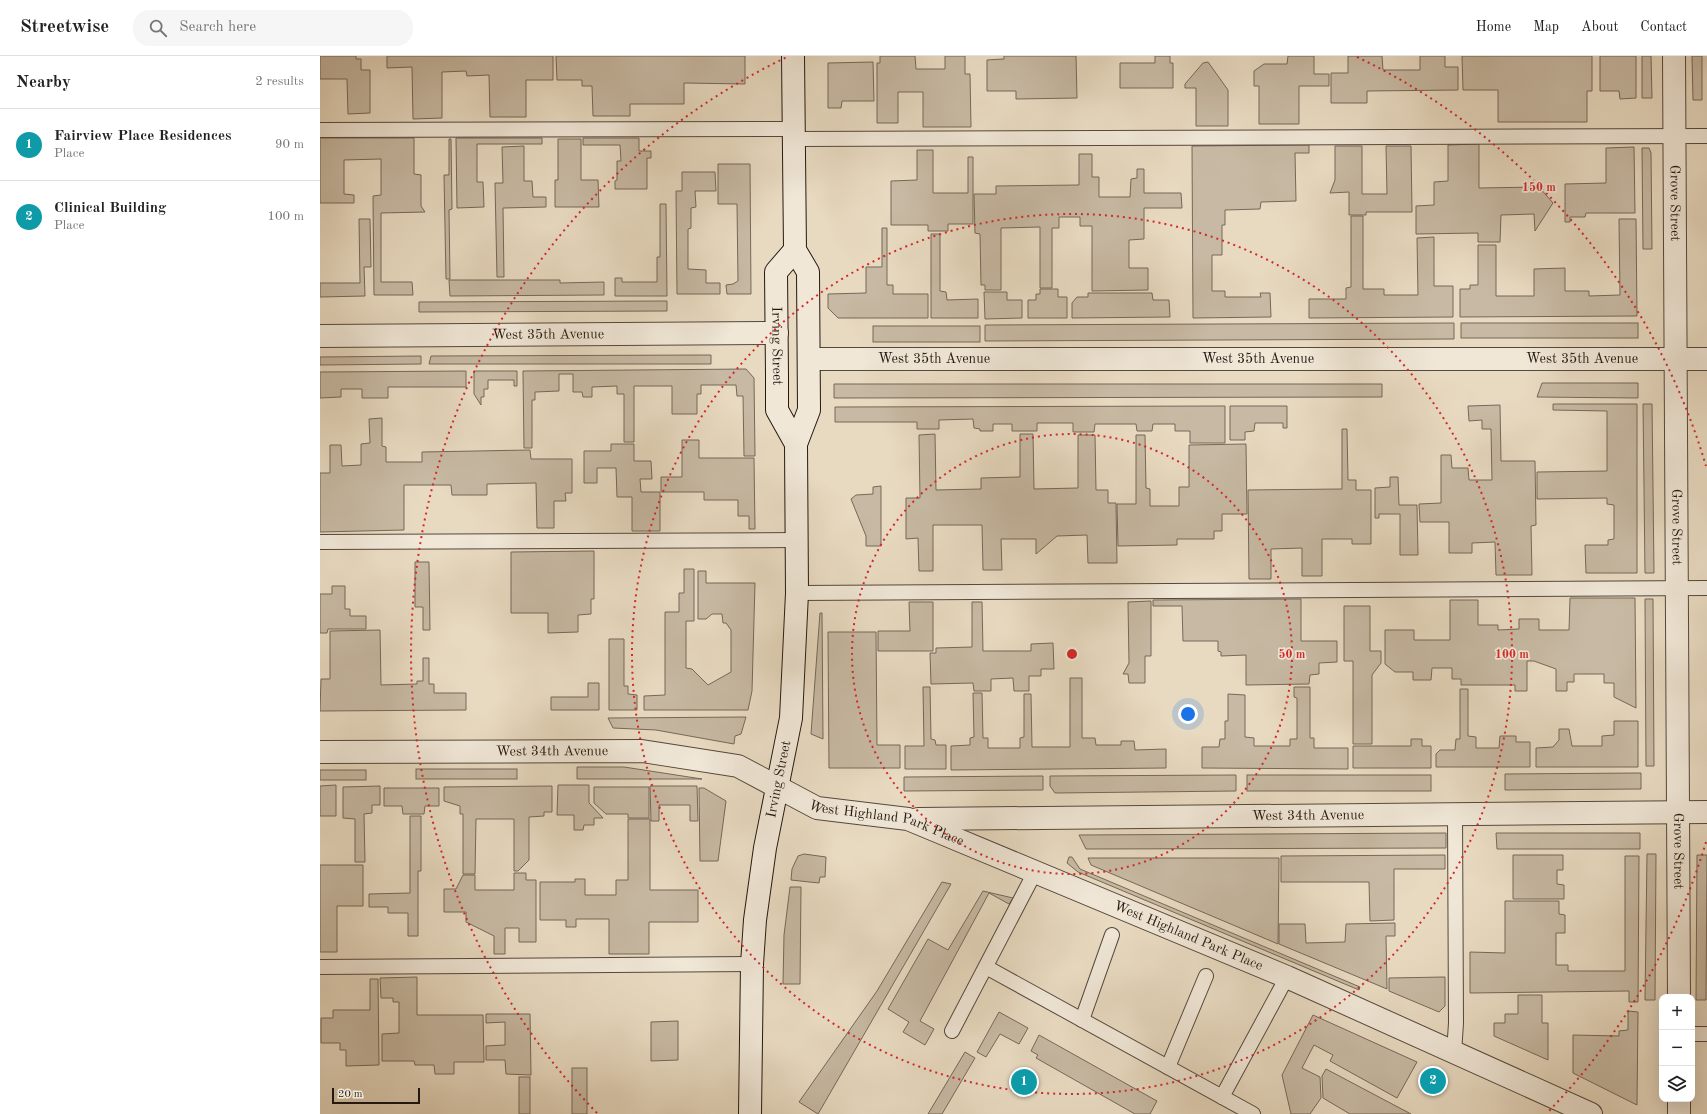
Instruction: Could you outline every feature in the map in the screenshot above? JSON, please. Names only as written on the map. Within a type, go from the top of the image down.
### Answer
[{"type":"street","points":[[793,56],[795,250]]},
{"type":"street","name":"Grove Street","points":[[1674,56],[1679,994]]},
{"type":"street","name":"Irving Street","points":[[753,1113],[752,964],[759,885],[790,718],[797,593],[796,444],[809,410],[808,272],[795,250],[776,272],[777,410],[796,444]]},
{"type":"street","name":"West 35th Avenue","points":[[320,336],[777,333]]},
{"type":"street","name":"West 35th Avenue","points":[[809,359],[1707,359]]},
{"type":"street","name":"West 34th Avenue","points":[[320,752],[642,751],[738,766],[777,788]]},
{"type":"street","name":"West Highland Park Place","points":[[777,788],[817,808],[908,819],[1287,977],[1590,1114]]},
{"type":"street","name":"West 34th Avenue","points":[[908,819],[1707,812]]},
{"type":"street","points":[[1679,1102],[1679,1114]]},
{"type":"lane","points":[[320,130],[794,134],[1707,136]]},
{"type":"lane","points":[[320,542],[797,540]]},
{"type":"lane","points":[[797,593],[1707,588]]},
{"type":"lane","points":[[1454,1052],[1456,1023],[1455,814]]},
{"type":"lane","points":[[952,1030],[1036,872]]},
{"type":"lane","points":[[1082,1020],[1112,935]]},
{"type":"lane","points":[[320,967],[752,964]]},
{"type":"lane","points":[[986,967],[1253,1114]]},
{"type":"lane","points":[[1168,1067],[1206,976]]},
{"type":"lane","points":[[1222,1097],[1287,977]]},
{"type":"lane","points":[[1695,1034],[1707,1034]]},
{"type":"shaded area","points":[[320,56],[356,56],[356,59],[361,59],[361,70],[370,70],[370,113],[348,114],[347,79],[320,79]]},
{"type":"shaded area","points":[[387,56],[553,56],[553,80],[526,80],[526,117],[490,117],[489,75],[467,76],[466,71],[442,72],[442,118],[413,119],[412,67],[387,68]]},
{"type":"shaded area","points":[[556,56],[745,56],[745,84],[684,83],[684,104],[630,104],[630,116],[593,116],[592,86],[582,86],[582,80],[557,80]]},
{"type":"shaded area","points":[[880,56],[915,56],[916,69],[945,69],[945,56],[965,56],[965,74],[970,74],[971,127],[923,127],[923,92],[898,92],[898,123],[877,123],[877,63],[880,63]]},
{"type":"shaded area","points":[[1004,56],[1076,56],[1077,98],[1016,99],[1016,91],[987,91],[987,60],[1004,59]]},
{"type":"shaded area","points":[[1155,56],[1170,56],[1170,63],[1173,63],[1173,88],[1120,88],[1120,63],[1155,63]]},
{"type":"shaded area","points":[[1288,56],[1314,56],[1314,74],[1329,74],[1329,86],[1299,86],[1299,124],[1259,124],[1259,86],[1254,86],[1254,71],[1264,64],[1287,64]]},
{"type":"shaded area","points":[[1348,56],[1382,56],[1383,70],[1420,70],[1420,56],[1445,56],[1445,67],[1458,67],[1458,90],[1367,91],[1367,103],[1331,103],[1331,73],[1348,73]]},
{"type":"shaded area","points":[[1462,56],[1592,56],[1592,91],[1587,91],[1587,122],[1498,122],[1498,90],[1463,90]]},
{"type":"shaded area","points":[[1600,56],[1636,56],[1636,98],[1620,99],[1619,91],[1600,91]]},
{"type":"shaded area","points":[[1642,56],[1651,56],[1652,98],[1642,98]]},
{"type":"shaded area","points":[[1692,56],[1702,56],[1702,100],[1693,100]]},
{"type":"shaded area","points":[[873,62],[874,101],[842,101],[841,108],[828,108],[828,63]]},
{"type":"shaded area","points":[[1208,62],[1228,90],[1228,126],[1196,126],[1196,88],[1185,88],[1185,84],[1203,63]]},
{"type":"shaded area","points":[[320,138],[414,138],[414,174],[421,175],[421,206],[425,212],[381,213],[381,282],[412,282],[413,295],[374,295],[373,196],[381,195],[381,159],[344,160],[344,194],[354,195],[354,203],[320,203]]},
{"type":"shaded area","points":[[456,138],[542,138],[542,144],[477,144],[477,182],[483,182],[484,207],[457,208]]},
{"type":"shaded area","points":[[583,138],[639,138],[639,151],[651,151],[651,158],[647,158],[647,189],[615,189],[615,181],[617,180],[617,161],[621,161],[620,145],[583,145]]},
{"type":"shaded area","points":[[449,139],[451,139],[452,209],[449,210],[450,279],[446,279],[444,175],[449,175]]},
{"type":"shaded area","points":[[558,139],[581,139],[581,180],[598,180],[599,207],[555,207],[555,180],[558,180]]},
{"type":"shaded area","points":[[1479,144],[1479,188],[1539,187],[1553,203],[1535,231],[1534,214],[1501,215],[1500,242],[1478,242],[1478,233],[1416,234],[1416,206],[1434,205],[1434,182],[1448,181],[1448,145]]},
{"type":"shaded area","points":[[1309,145],[1309,153],[1295,153],[1296,201],[1261,202],[1260,209],[1225,210],[1225,225],[1222,225],[1222,255],[1212,255],[1212,291],[1225,291],[1225,297],[1261,297],[1260,293],[1270,293],[1271,317],[1193,318],[1192,146]]},
{"type":"shaded area","points":[[524,146],[524,181],[532,181],[533,197],[546,197],[546,207],[503,208],[504,277],[497,277],[495,183],[503,183],[502,147]]},
{"type":"shaded area","points":[[1335,146],[1362,146],[1362,194],[1387,194],[1386,146],[1411,146],[1412,212],[1366,212],[1366,215],[1349,215],[1349,192],[1330,193],[1335,180]]},
{"type":"shaded area","points":[[1634,147],[1635,213],[1586,213],[1585,217],[1570,217],[1570,222],[1565,222],[1565,184],[1606,183],[1606,148]]},
{"type":"shaded area","points":[[1642,148],[1649,148],[1651,153],[1652,249],[1643,249]]},
{"type":"shaded area","points":[[917,150],[933,150],[933,193],[968,193],[968,157],[973,157],[973,224],[948,224],[948,231],[928,231],[928,225],[891,225],[891,181],[917,180]]},
{"type":"shaded area","points":[[1079,154],[1092,154],[1092,177],[1099,177],[1099,197],[1130,197],[1131,179],[1137,178],[1137,169],[1144,169],[1144,193],[1181,193],[1182,208],[1144,208],[1144,239],[1129,240],[1129,268],[1148,268],[1148,290],[1092,291],[1092,226],[1080,226],[1080,217],[1059,217],[1059,228],[1052,228],[1052,288],[1040,288],[1040,227],[1001,228],[1001,290],[985,290],[985,285],[981,285],[980,234],[975,233],[974,194],[996,194],[996,186],[1079,185]]},
{"type":"shaded area","points":[[718,164],[750,164],[751,294],[727,294],[726,285],[733,284],[738,281],[737,204],[718,204]]},
{"type":"shaded area","points":[[682,172],[715,172],[716,191],[695,191],[696,207],[691,208],[691,228],[688,229],[688,269],[706,270],[706,283],[720,283],[720,294],[677,294],[676,191],[682,191]]},
{"type":"shaded area","points":[[660,204],[666,204],[667,296],[615,296],[615,278],[622,278],[622,282],[657,282],[657,257],[660,257]]},
{"type":"shaded area","points":[[1351,216],[1363,216],[1363,289],[1384,289],[1384,295],[1418,295],[1417,238],[1434,237],[1434,286],[1453,286],[1453,317],[1309,318],[1309,299],[1346,299],[1346,288],[1351,287]]},
{"type":"shaded area","points":[[359,219],[370,219],[371,267],[364,267],[365,296],[320,297],[320,283],[360,283]]},
{"type":"shaded area","points":[[1619,219],[1636,219],[1637,316],[1460,317],[1460,289],[1470,289],[1470,285],[1478,285],[1478,245],[1496,245],[1496,296],[1534,296],[1534,269],[1565,268],[1565,291],[1589,291],[1589,296],[1620,295]]},
{"type":"shaded area","points":[[882,228],[887,228],[887,285],[893,285],[893,294],[928,294],[928,318],[838,318],[828,308],[828,294],[866,293],[866,267],[882,267]]},
{"type":"shaded area","points":[[931,234],[940,234],[940,291],[946,292],[947,300],[978,299],[978,318],[931,318]]},
{"type":"shaded area","points":[[449,280],[560,280],[560,283],[604,282],[604,295],[450,296]]},
{"type":"shaded area","points":[[1040,289],[1058,289],[1058,297],[1067,297],[1067,318],[1028,318],[1028,300],[1036,300],[1036,294],[1040,294]]},
{"type":"shaded area","points":[[984,292],[1007,292],[1007,300],[1022,300],[1022,318],[985,319]]},
{"type":"shaded area","points":[[1088,293],[1152,293],[1153,300],[1169,300],[1170,317],[1072,318],[1072,303],[1077,297],[1088,297]]},
{"type":"shaded area","points":[[667,301],[667,311],[419,312],[419,302]]},
{"type":"shaded area","points":[[1454,323],[1454,339],[985,341],[985,325]]},
{"type":"shaded area","points":[[1461,323],[1638,323],[1638,338],[1461,338]]},
{"type":"shaded area","points":[[873,326],[980,326],[980,342],[873,342]]},
{"type":"shaded area","points":[[711,355],[711,364],[429,364],[431,356]]},
{"type":"shaded area","points":[[421,356],[421,364],[320,365],[320,357]]},
{"type":"shaded area","points":[[746,369],[754,378],[755,456],[744,456],[743,396],[737,396],[736,385],[701,385],[701,394],[697,394],[697,414],[672,414],[672,386],[634,386],[634,442],[624,442],[624,394],[617,394],[617,386],[592,387],[592,397],[583,397],[582,392],[573,392],[573,374],[559,374],[559,391],[535,392],[535,400],[532,400],[532,448],[524,448],[523,371]]},
{"type":"shaded area","points":[[466,371],[466,387],[388,387],[388,398],[362,398],[362,389],[341,389],[341,397],[320,398],[320,372]]},
{"type":"shaded area","points":[[474,371],[517,371],[517,386],[514,386],[514,380],[488,380],[488,389],[484,389],[484,397],[481,397],[481,405],[474,394]]},
{"type":"shaded area","points":[[1542,383],[1638,383],[1638,398],[1537,397]]},
{"type":"shaded area","points":[[834,384],[1382,384],[1382,397],[834,398]]},
{"type":"shaded area","points":[[1553,404],[1637,404],[1637,573],[1586,573],[1585,545],[1608,545],[1608,540],[1614,539],[1614,505],[1607,504],[1607,498],[1537,499],[1537,472],[1607,471],[1607,411],[1553,410]]},
{"type":"shaded area","points":[[1643,404],[1652,404],[1654,573],[1645,573]]},
{"type":"shaded area","points":[[1500,405],[1501,461],[1535,461],[1536,525],[1531,526],[1532,575],[1496,575],[1495,542],[1472,543],[1472,553],[1449,553],[1449,522],[1420,522],[1419,504],[1441,503],[1441,455],[1451,455],[1452,468],[1468,468],[1469,480],[1492,480],[1491,429],[1482,429],[1482,420],[1469,421],[1468,406]]},
{"type":"shaded area","points":[[1225,406],[1225,443],[1190,443],[1190,431],[1175,431],[1175,424],[1153,424],[1152,431],[1137,431],[1136,424],[1095,424],[1094,432],[1073,432],[1073,423],[1037,423],[1037,431],[1012,431],[1012,424],[993,424],[993,431],[980,431],[980,429],[974,428],[973,419],[939,420],[939,429],[917,429],[917,422],[835,422],[835,407]]},
{"type":"shaded area","points":[[1230,406],[1287,406],[1287,428],[1283,428],[1283,423],[1255,423],[1254,431],[1245,432],[1245,440],[1230,440]]},
{"type":"shaded area","points":[[382,418],[382,446],[386,447],[386,462],[422,462],[422,452],[530,450],[531,459],[572,459],[572,493],[565,493],[566,501],[554,501],[554,528],[537,528],[536,483],[487,484],[487,495],[452,495],[451,485],[404,485],[404,530],[320,532],[320,473],[330,473],[330,445],[341,445],[342,466],[361,465],[361,444],[370,443],[369,419]]},
{"type":"shaded area","points":[[1342,429],[1347,429],[1348,480],[1356,480],[1356,490],[1371,490],[1371,544],[1352,544],[1352,539],[1322,539],[1322,576],[1302,576],[1302,548],[1271,549],[1271,579],[1249,579],[1248,490],[1342,489]]},
{"type":"shaded area","points":[[935,434],[936,490],[981,489],[981,478],[1020,477],[1020,434],[1033,434],[1034,489],[1078,488],[1078,435],[1095,435],[1096,490],[1108,490],[1108,503],[1116,503],[1117,563],[1088,563],[1087,535],[1057,536],[1036,554],[1036,539],[1001,539],[1002,570],[983,570],[982,525],[933,525],[933,571],[919,571],[918,538],[906,539],[906,498],[920,498],[919,435]]},
{"type":"shaded area","points":[[1136,435],[1145,435],[1146,488],[1150,489],[1150,506],[1179,506],[1179,487],[1189,487],[1189,445],[1246,444],[1247,514],[1222,514],[1222,531],[1214,531],[1214,539],[1177,539],[1177,545],[1118,546],[1117,504],[1136,504]]},
{"type":"shaded area","points":[[682,440],[699,440],[699,458],[754,458],[755,529],[749,529],[749,516],[738,516],[738,500],[704,500],[704,492],[661,492],[661,477],[682,477]]},
{"type":"shaded area","points":[[611,444],[634,444],[634,461],[651,461],[652,479],[640,479],[641,492],[660,492],[660,531],[632,531],[632,497],[617,497],[616,468],[597,468],[597,483],[584,483],[584,451],[611,451]]},
{"type":"shaded area","points":[[1390,477],[1398,477],[1399,505],[1417,505],[1418,555],[1400,555],[1400,514],[1379,514],[1379,518],[1375,518],[1375,488],[1390,487]]},
{"type":"shaded area","points":[[881,486],[881,546],[866,546],[866,536],[851,499],[856,495],[873,494],[873,487]]},
{"type":"shaded area","points":[[594,551],[594,599],[591,599],[591,614],[578,615],[578,632],[548,633],[548,613],[511,613],[511,552]]},
{"type":"shaded area","points":[[415,562],[429,562],[430,630],[423,630],[423,607],[415,607]]},
{"type":"shaded area","points":[[684,569],[694,569],[694,621],[686,621],[686,668],[692,669],[708,685],[731,672],[731,630],[726,623],[723,623],[722,614],[712,614],[706,619],[698,619],[698,571],[706,571],[706,583],[755,583],[752,691],[748,710],[644,710],[644,696],[665,695],[665,612],[679,612],[679,593],[684,593]]},
{"type":"shaded area","points":[[332,586],[345,586],[345,609],[350,609],[350,616],[366,616],[366,629],[328,629],[327,633],[320,633],[320,594],[332,594]]},
{"type":"shaded area","points":[[1570,598],[1635,598],[1636,708],[1614,697],[1614,683],[1604,683],[1604,674],[1574,674],[1574,682],[1567,682],[1567,691],[1556,691],[1556,669],[1534,661],[1527,661],[1527,691],[1515,691],[1515,685],[1461,685],[1461,679],[1452,679],[1452,668],[1432,668],[1431,680],[1413,680],[1413,672],[1395,672],[1385,664],[1385,630],[1414,630],[1414,640],[1450,640],[1450,600],[1478,600],[1478,625],[1498,625],[1498,630],[1519,629],[1519,619],[1539,619],[1539,630],[1569,630]]},
{"type":"shaded area","points":[[1301,599],[1301,641],[1337,641],[1337,662],[1319,663],[1319,674],[1310,675],[1309,684],[1246,685],[1246,655],[1221,656],[1221,652],[1218,651],[1218,641],[1183,641],[1182,606],[1153,606],[1153,600]]},
{"type":"shaded area","points":[[1645,599],[1653,599],[1654,766],[1646,766]]},
{"type":"shaded area","points":[[1151,601],[1151,656],[1145,656],[1145,683],[1129,683],[1128,674],[1123,674],[1129,663],[1128,602]]},
{"type":"shaded area","points":[[909,602],[933,602],[933,651],[878,651],[878,631],[910,631]]},
{"type":"shaded area","points":[[972,602],[982,602],[983,651],[1031,651],[1031,644],[1053,643],[1054,669],[1041,669],[1041,676],[1029,676],[1029,691],[1014,691],[1013,678],[991,679],[991,691],[974,691],[973,683],[931,684],[930,653],[936,653],[936,648],[972,647]]},
{"type":"shaded area","points":[[1344,606],[1370,606],[1370,651],[1381,651],[1381,663],[1372,675],[1372,744],[1353,744],[1353,661],[1344,661]]},
{"type":"shaded area","points":[[820,613],[822,613],[823,739],[811,734]]},
{"type":"shaded area","points":[[380,630],[381,685],[417,684],[417,681],[423,681],[423,658],[429,658],[429,684],[434,684],[434,693],[466,693],[466,710],[320,711],[321,679],[330,679],[330,631]]},
{"type":"shaded area","points":[[828,632],[876,632],[877,745],[900,745],[900,768],[829,768]]},
{"type":"shaded area","points":[[609,639],[624,639],[624,686],[628,686],[628,694],[637,695],[637,710],[609,710]]},
{"type":"shaded area","points":[[1070,678],[1082,678],[1082,738],[1095,738],[1096,745],[1121,745],[1121,741],[1134,741],[1135,750],[1166,749],[1166,768],[951,770],[951,746],[970,745],[970,738],[974,737],[973,693],[982,693],[983,738],[988,738],[988,748],[1020,748],[1020,738],[1024,737],[1024,694],[1031,694],[1032,747],[1070,747]]},
{"type":"shaded area","points":[[588,683],[599,683],[599,710],[551,710],[551,697],[588,697]]},
{"type":"shaded area","points":[[923,687],[930,687],[931,739],[935,740],[936,745],[946,745],[946,769],[905,769],[905,746],[924,746]]},
{"type":"shaded area","points":[[1294,687],[1310,687],[1310,738],[1314,738],[1314,748],[1348,748],[1348,769],[1202,768],[1202,747],[1219,747],[1220,739],[1225,739],[1225,721],[1228,721],[1228,694],[1245,695],[1245,737],[1254,738],[1254,746],[1290,746],[1290,739],[1297,739],[1297,698],[1294,697]]},
{"type":"shaded area","points":[[1460,689],[1468,689],[1468,736],[1476,737],[1476,748],[1499,748],[1500,736],[1516,736],[1516,742],[1530,742],[1530,767],[1436,767],[1436,754],[1440,750],[1455,750],[1456,739],[1460,739]]},
{"type":"shaded area","points":[[746,717],[741,734],[735,736],[734,744],[656,730],[613,728],[608,718]]},
{"type":"shaded area","points":[[1614,721],[1638,721],[1638,767],[1536,767],[1536,748],[1553,747],[1559,740],[1559,729],[1569,729],[1572,746],[1602,746],[1602,736],[1614,735]]},
{"type":"shaded area","points":[[1411,739],[1422,739],[1422,746],[1431,746],[1431,768],[1353,768],[1353,746],[1411,746]]},
{"type":"shaded area","points":[[577,767],[624,767],[702,779],[577,779]]},
{"type":"shaded area","points":[[416,769],[517,769],[517,779],[416,779]]},
{"type":"shaded area","points":[[320,770],[366,770],[366,780],[320,780]]},
{"type":"shaded area","points":[[1641,773],[1641,789],[1505,790],[1505,774]]},
{"type":"shaded area","points":[[1236,775],[1236,791],[1055,793],[1050,786],[1050,776]]},
{"type":"shaded area","points":[[1247,775],[1431,775],[1431,791],[1247,791]]},
{"type":"shaded area","points":[[1043,776],[1043,790],[904,791],[904,777]]},
{"type":"shaded area","points":[[336,785],[336,816],[320,816],[320,786]]},
{"type":"shaded area","points":[[558,785],[589,785],[589,803],[603,818],[594,818],[594,825],[584,825],[583,830],[574,830],[574,815],[557,815]]},
{"type":"shaded area","points":[[380,786],[380,805],[372,805],[372,813],[364,814],[365,862],[355,862],[355,819],[343,818],[343,787]]},
{"type":"shaded area","points":[[552,786],[552,812],[544,812],[544,816],[529,817],[529,860],[518,871],[514,871],[514,819],[476,819],[475,874],[463,874],[463,814],[460,814],[460,806],[444,801],[444,787]]},
{"type":"shaded area","points":[[650,786],[697,786],[698,821],[690,821],[690,805],[659,805],[659,821],[651,821]]},
{"type":"shaded area","points":[[594,787],[649,787],[649,818],[628,818],[628,814],[606,814],[594,803]]},
{"type":"shaded area","points":[[384,788],[439,788],[439,806],[425,806],[424,814],[403,814],[402,806],[384,806]]},
{"type":"shaded area","points":[[699,788],[704,788],[726,801],[718,861],[700,861]]},
{"type":"shaded area","points":[[410,816],[421,816],[421,871],[418,871],[418,936],[408,936],[408,913],[388,913],[388,907],[369,907],[369,894],[410,893]]},
{"type":"shaded area","points":[[628,819],[650,819],[650,890],[698,890],[698,922],[649,922],[649,954],[609,954],[609,919],[576,919],[576,927],[566,927],[566,920],[540,920],[540,882],[575,882],[575,879],[585,879],[585,895],[616,895],[616,880],[628,880]]},
{"type":"shaded area","points":[[1446,833],[1446,848],[1086,849],[1079,835]]},
{"type":"shaded area","points":[[1496,833],[1640,833],[1640,849],[1497,849]]},
{"type":"shaded area","points":[[804,854],[826,857],[825,877],[820,877],[819,883],[791,880],[792,869],[798,856]]},
{"type":"shaded area","points":[[1647,854],[1656,854],[1655,1000],[1645,1000]]},
{"type":"shaded area","points":[[1445,855],[1445,869],[1394,869],[1394,920],[1370,921],[1369,882],[1281,882],[1281,856]]},
{"type":"shaded area","points":[[1513,855],[1563,855],[1563,870],[1557,870],[1557,884],[1564,885],[1564,899],[1513,899]]},
{"type":"shaded area","points":[[1697,855],[1707,855],[1706,1000],[1696,1000]]},
{"type":"shaded area","points":[[1625,856],[1639,856],[1638,1002],[1629,1002],[1629,991],[1470,993],[1470,952],[1505,953],[1505,901],[1559,901],[1559,914],[1565,915],[1565,933],[1556,933],[1556,965],[1568,965],[1568,971],[1625,971]]},
{"type":"shaded area","points":[[1069,857],[1072,857],[1080,869],[1360,987],[1359,990],[1078,872],[1067,863]]},
{"type":"shaded area","points":[[1088,858],[1279,858],[1278,944],[1091,865]]},
{"type":"shaded area","points":[[320,865],[363,865],[363,906],[337,906],[337,952],[320,952]]},
{"type":"shaded area","points":[[514,873],[526,873],[526,880],[536,880],[536,942],[519,942],[519,928],[505,928],[505,954],[494,954],[494,936],[466,922],[466,912],[444,912],[444,889],[456,889],[463,875],[475,875],[475,890],[514,890]]},
{"type":"shaded area","points":[[942,882],[951,884],[818,1114],[799,1102],[877,991]]},
{"type":"shaded area","points":[[790,887],[801,887],[800,984],[783,984],[784,935]]},
{"type":"shaded area","points":[[983,891],[1013,898],[1009,904],[989,893],[920,1021],[934,1029],[925,1045],[903,1032],[909,1022],[888,1009],[928,939],[948,950]]},
{"type":"shaded area","points":[[1395,923],[1395,936],[1386,936],[1387,989],[1279,944],[1279,924],[1305,924],[1306,943],[1345,942],[1346,924]]},
{"type":"shaded area","points":[[417,977],[417,1015],[483,1015],[484,1062],[454,1062],[454,1074],[435,1074],[434,1065],[415,1065],[414,1061],[382,1061],[382,1034],[399,1033],[399,1002],[393,1002],[393,998],[381,998],[380,978]]},
{"type":"shaded area","points":[[1445,977],[1445,1006],[1439,1012],[1389,991],[1389,978]]},
{"type":"shaded area","points":[[370,979],[378,979],[379,1065],[346,1066],[346,1050],[340,1050],[340,1043],[321,1043],[321,1018],[333,1018],[333,1010],[370,1010]]},
{"type":"shaded area","points":[[1518,995],[1542,995],[1542,1023],[1548,1023],[1548,1060],[1494,1036],[1494,1023],[1505,1023],[1505,1014],[1518,1014]]},
{"type":"shaded area","points":[[1628,1011],[1638,1012],[1637,1105],[1573,1073],[1573,1035],[1619,1036],[1619,1031],[1628,1030]]},
{"type":"shaded area","points":[[999,1012],[1028,1028],[1019,1044],[1000,1034],[986,1057],[977,1052]]},
{"type":"shaded area","points":[[486,1014],[530,1014],[531,1075],[506,1074],[505,1060],[486,1060],[486,1046],[505,1045],[505,1022],[486,1023]]},
{"type":"shaded area","points":[[1313,1015],[1417,1062],[1397,1098],[1330,1061],[1333,1055],[1314,1045],[1302,1068],[1320,1077],[1321,1098],[1310,1114],[1291,1114],[1282,1075]]},
{"type":"shaded area","points":[[678,1021],[678,1060],[651,1061],[651,1022]]},
{"type":"shaded area","points":[[1039,1035],[1157,1101],[1150,1114],[1135,1114],[1036,1058],[1038,1055],[1031,1051]]},
{"type":"shaded area","points":[[965,1052],[975,1058],[942,1114],[928,1114]]},
{"type":"shaded area","points":[[572,1068],[587,1068],[587,1114],[572,1114]]},
{"type":"shaded area","points":[[1326,1069],[1411,1114],[1350,1114],[1323,1098],[1322,1076]]},
{"type":"shaded area","points":[[519,1077],[530,1077],[530,1114],[519,1114]]},
{"type":"place","name":"Clinical Building","points":[[1433,1081]]},
{"type":"place","name":"Fairview Place Residences","points":[[1024,1082]]}]
